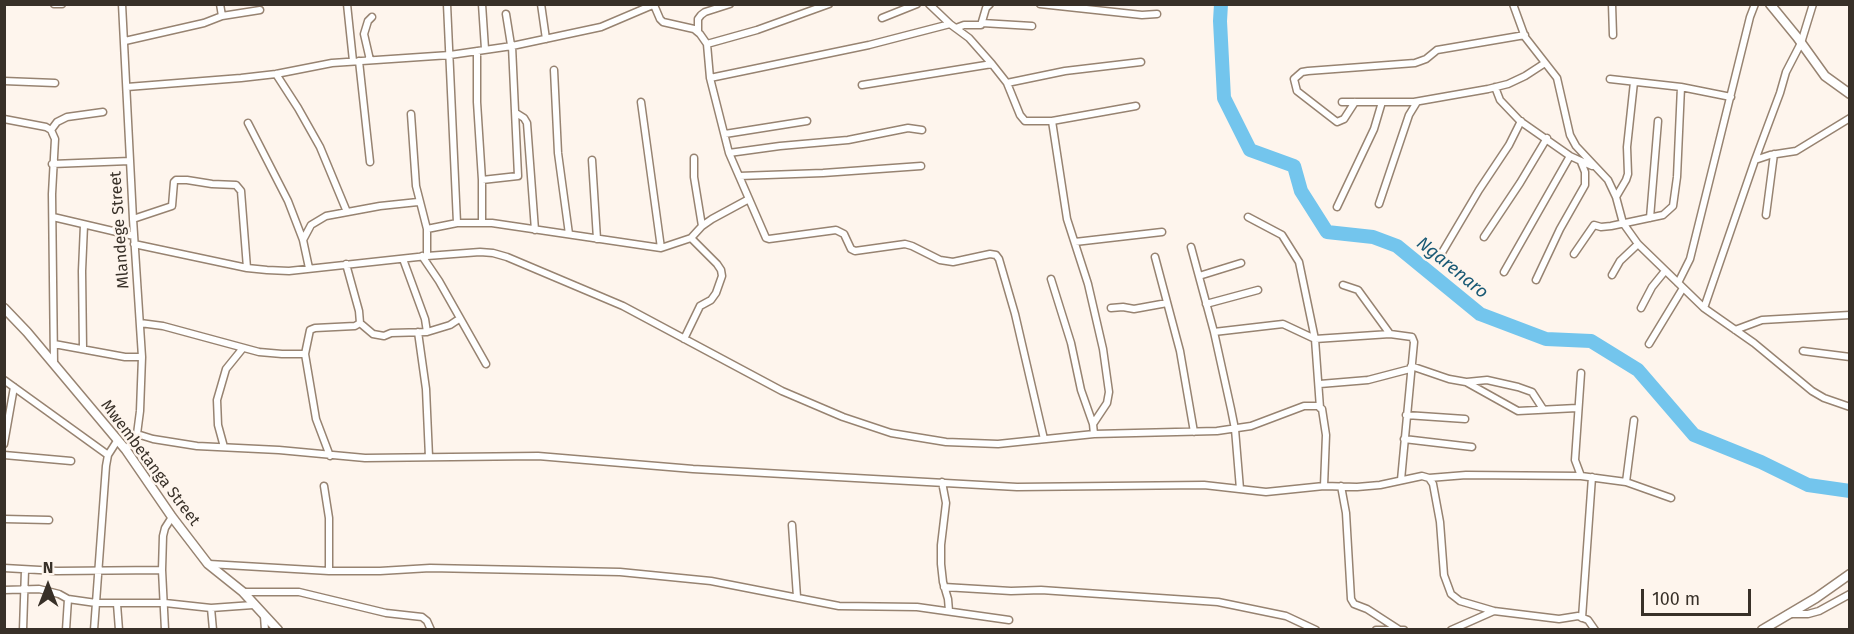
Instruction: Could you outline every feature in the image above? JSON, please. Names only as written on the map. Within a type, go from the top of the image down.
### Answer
[{"type":"street","points":[[54,4],[62,4]]},
{"type":"street","name":"Mlandege Street","points":[[122,4],[132,219],[142,357],[137,434],[126,450]]},
{"type":"street","points":[[220,4],[222,16]]},
{"type":"street","points":[[348,4],[370,162]]},
{"type":"street","points":[[447,4],[457,222]]},
{"type":"street","points":[[482,4],[485,49]]},
{"type":"street","points":[[541,4],[546,39]]},
{"type":"street","points":[[698,31],[698,19],[701,15],[730,4]]},
{"type":"street","points":[[707,44],[757,30],[829,4]]},
{"type":"street","points":[[882,18],[916,4]]},
{"type":"street","points":[[930,4],[969,38],[1007,82],[1025,121],[1052,121],[1136,106]]},
{"type":"street","points":[[982,23],[986,8],[990,4]]},
{"type":"street","points":[[1040,4],[1142,15],[1157,14]]},
{"type":"street","points":[[1513,4],[1525,35],[1557,78],[1570,135],[1582,155],[1608,180],[1616,197],[1623,222],[1638,244],[1704,308],[1812,391],[1850,407]]},
{"type":"street","points":[[1612,4],[1612,35]]},
{"type":"street","points":[[1649,344],[1681,285],[1690,259],[1755,4]]},
{"type":"street","points":[[1770,4],[1825,76],[1850,94]]},
{"type":"street","points":[[1704,308],[1780,93],[1785,72],[1801,43],[1813,4]]},
{"type":"street","points":[[127,87],[196,83],[276,74],[332,63],[477,51],[601,27],[655,5],[663,22],[688,26],[698,31],[707,44],[710,78],[729,153],[764,235],[769,239],[836,230],[844,234],[851,249],[855,251],[905,244],[940,260],[954,262],[990,254],[996,255],[1015,314],[1044,439]]},
{"type":"street","points":[[125,41],[204,23],[222,16],[260,10]]},
{"type":"street","points":[[482,180],[518,176],[511,45],[506,14]]},
{"type":"street","points":[[370,60],[364,33],[372,17]]},
{"type":"street","points":[[710,78],[953,26],[976,26],[982,23],[1032,26]]},
{"type":"street","points":[[1355,102],[1344,119],[1337,122],[1297,92],[1294,79],[1302,72],[1308,71],[1415,63],[1426,59],[1437,50],[1525,35]]},
{"type":"street","points":[[477,51],[482,222]]},
{"type":"street","points":[[1007,82],[1065,71],[1141,62]]},
{"type":"street","points":[[1342,102],[1417,102],[1508,84],[1545,63]]},
{"type":"street","points":[[862,85],[992,64]]},
{"type":"street","points":[[554,70],[558,153],[569,234]]},
{"type":"street","points":[[276,74],[320,147],[348,212]]},
{"type":"street","points":[[1610,79],[1681,87],[1731,97]]},
{"type":"street","points":[[4,81],[55,83]]},
{"type":"street","points":[[1616,197],[1628,174],[1627,147],[1634,82]]},
{"type":"street","points":[[1495,87],[1500,100],[1521,121],[1570,156],[1596,167]]},
{"type":"street","points":[[1574,254],[1594,225],[1601,227],[1667,213],[1674,201],[1677,177],[1681,87]]},
{"type":"street","points":[[641,102],[661,248]]},
{"type":"street","points":[[1338,207],[1374,129],[1382,102]]},
{"type":"street","points":[[1378,204],[1409,115],[1417,102]]},
{"type":"street","points":[[51,130],[57,122],[67,117],[103,112]]},
{"type":"street","points":[[516,113],[527,123],[535,230]]},
{"type":"street","points":[[411,114],[418,202],[427,229],[425,256],[486,364]]},
{"type":"street","points":[[1755,160],[1796,151],[1850,118]]},
{"type":"street","points":[[4,119],[41,126],[51,130],[55,139],[52,164],[54,364]]},
{"type":"street","points":[[725,134],[807,121]]},
{"type":"street","points":[[1052,121],[1067,219],[1088,284],[1109,392],[1107,403],[1093,424]]},
{"type":"street","points":[[1440,256],[1509,145],[1521,121]]},
{"type":"street","points":[[1650,218],[1658,121]]},
{"type":"street","points":[[248,123],[288,201],[303,240],[309,268]]},
{"type":"street","points":[[729,153],[848,140],[908,128],[922,130]]},
{"type":"street","points":[[1484,237],[1520,183],[1546,138]]},
{"type":"street","points":[[1766,215],[1774,154]]},
{"type":"street","points":[[1504,272],[1570,156]]},
{"type":"street","points":[[694,158],[694,177],[702,226]]},
{"type":"street","points":[[592,160],[597,239]]},
{"type":"street","points":[[52,164],[130,161]]},
{"type":"street","points":[[1536,280],[1560,229],[1585,185],[1585,172],[1580,161]]},
{"type":"street","points":[[739,176],[823,174],[921,166]]},
{"type":"street","points":[[132,219],[172,206],[176,180],[236,184],[241,191],[247,268]]},
{"type":"street","points":[[427,229],[457,222],[482,222],[661,248],[691,238],[702,226],[749,199]]},
{"type":"street","points":[[303,240],[311,225],[318,219],[380,206],[418,202]]},
{"type":"street","points":[[1248,217],[1282,235],[1299,262],[1315,339],[1320,408],[1326,435],[1324,486]]},
{"type":"street","points":[[53,218],[134,236]]},
{"type":"street","points":[[83,348],[84,225]]},
{"type":"street","points":[[1075,242],[1162,232]]},
{"type":"street","points":[[684,339],[700,306],[713,298],[722,276],[717,264],[691,238]]},
{"type":"street","points":[[134,244],[247,268],[289,271],[480,252],[507,257],[623,306],[782,391],[843,417],[891,433],[971,444],[998,444],[1094,434],[1235,429],[1260,423],[1304,406],[1320,408]]},
{"type":"street","points":[[1612,275],[1620,261],[1638,244]]},
{"type":"street","points":[[1191,248],[1214,333],[1235,429],[1240,489]]},
{"type":"street","points":[[1155,257],[1180,351],[1194,432]]},
{"type":"street","points":[[403,259],[425,319],[427,332]]},
{"type":"street","points":[[1198,276],[1241,263]]},
{"type":"street","points":[[346,264],[359,310],[360,323],[373,334],[379,336],[427,332],[450,325],[459,319]]},
{"type":"street","points":[[1641,308],[1652,287],[1665,271]]},
{"type":"street","points":[[1051,279],[1071,343],[1081,390],[1093,424],[1094,434]]},
{"type":"street","points":[[1343,285],[1358,290],[1390,334]]},
{"type":"street","points":[[1206,304],[1258,290]]},
{"type":"street","points":[[1111,308],[1134,309],[1167,303]]},
{"type":"street","name":"Mwembetanga Street","points":[[4,308],[126,450],[208,564],[243,592],[278,630]]},
{"type":"street","points":[[1735,330],[1762,320],[1850,315]]},
{"type":"street","points":[[140,323],[163,326],[243,348],[282,354],[306,354]]},
{"type":"street","points":[[330,456],[316,419],[306,354],[310,330],[355,326],[360,323]]},
{"type":"street","points":[[1214,333],[1283,324],[1315,339],[1390,334],[1412,337],[1414,342],[1401,480]]},
{"type":"street","points":[[418,332],[426,389],[429,457]]},
{"type":"street","points":[[54,344],[115,356],[142,357]]},
{"type":"street","points":[[224,447],[218,425],[217,400],[226,369],[243,348]]},
{"type":"street","points":[[1803,351],[1850,357]]},
{"type":"street","points":[[1320,384],[1368,380],[1411,368],[1449,380],[1466,382],[1487,380],[1518,387],[1532,392],[1543,409]]},
{"type":"street","points":[[1581,373],[1575,460],[1581,476]]},
{"type":"street","points":[[4,380],[108,454]]},
{"type":"street","points":[[1466,382],[1518,411],[1577,408]]},
{"type":"street","points":[[4,444],[14,387]]},
{"type":"street","points":[[1406,415],[1465,418]]},
{"type":"street","points":[[1626,482],[1634,420]]},
{"type":"street","points":[[137,434],[175,443],[330,456],[386,459],[538,456],[693,469],[1017,487],[1204,484],[1266,492],[1324,486],[1380,485],[1418,476],[1429,478],[1466,475],[1581,476],[1626,482],[1671,498]]},
{"type":"street","points":[[1404,439],[1472,447]]},
{"type":"street","points":[[94,630],[103,489],[108,454],[117,441]]},
{"type":"street","points":[[4,455],[70,461]]},
{"type":"street","points":[[1582,618],[1592,477]]},
{"type":"street","points":[[1429,478],[1433,484],[1437,502],[1444,575],[1451,594],[1460,601],[1494,611],[1559,619],[1578,616],[1588,620],[1595,630]]},
{"type":"street","points":[[942,482],[946,503],[941,545],[944,587],[949,612]]},
{"type":"street","points":[[324,486],[329,518],[329,570]]},
{"type":"street","points":[[1341,486],[1346,513],[1351,599],[1354,604],[1367,609],[1398,629]]},
{"type":"street","points":[[165,630],[163,536],[172,517]]},
{"type":"street","points":[[4,519],[49,520]]},
{"type":"street","points":[[792,525],[797,597]]},
{"type":"street","points":[[208,564],[380,572],[430,568],[620,572],[711,581],[839,606],[917,607],[1009,620]]},
{"type":"street","points":[[4,568],[162,570]]},
{"type":"street","points":[[23,630],[25,570]]},
{"type":"street","points":[[1762,630],[1816,598],[1850,574]]},
{"type":"street","points":[[944,587],[1011,591],[1041,590],[1218,602],[1286,616],[1316,630]]},
{"type":"street","points":[[4,590],[25,588],[51,591],[68,599],[96,603],[165,603],[212,608],[253,605]]},
{"type":"street","points":[[243,592],[299,592],[386,613],[422,617],[427,621],[430,630]]},
{"type":"street","points":[[1788,614],[1808,614],[1850,594]]},
{"type":"street","points":[[66,630],[68,599]]},
{"type":"street","points":[[117,604],[119,630]]},
{"type":"street","points":[[212,608],[213,630]]},
{"type":"street","points":[[1451,630],[1494,611]]},
{"type":"street","points":[[264,616],[265,630]]},
{"type":"street","points":[[1376,630],[1404,630]]},
{"type":"waterway","name":"Ngarenaro","points":[[1221,4],[1224,98],[1250,150],[1294,166],[1301,191],[1327,232],[1373,237],[1397,246],[1480,314],[1546,339],[1591,341],[1638,370],[1694,435],[1761,462],[1808,485],[1850,491]]}]
